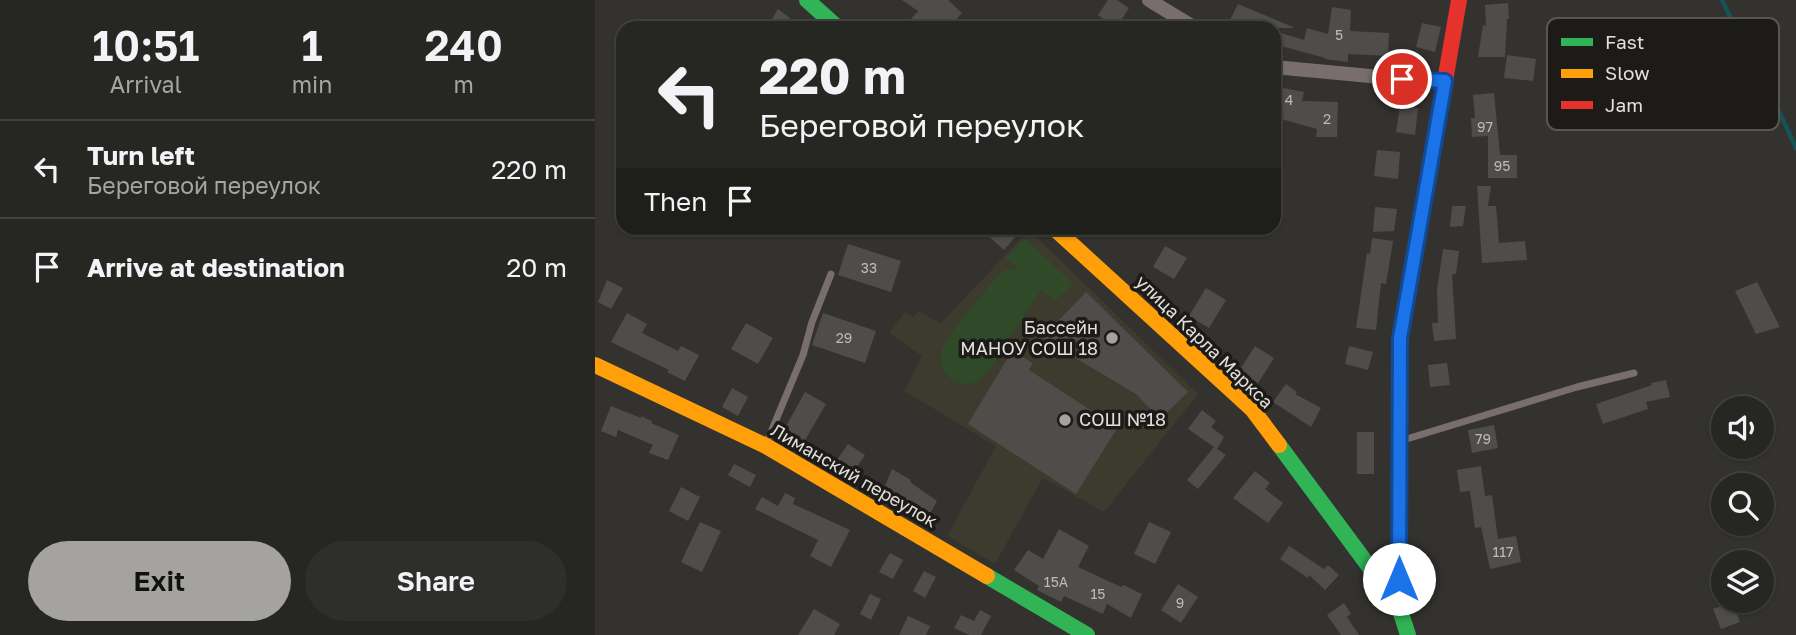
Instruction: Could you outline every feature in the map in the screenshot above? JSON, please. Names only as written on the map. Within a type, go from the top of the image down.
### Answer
[{"type":"street","points":[[807,0],[830,21]]},
{"type":"street","points":[[1149,0],[1184,21]]},
{"type":"street","points":[[1399,607],[1400,338],[1459,0]]},
{"type":"street","points":[[1281,68],[1445,81]]},
{"type":"street","name":"улица Карла Маркса","points":[[1062,235],[1252,410],[1399,607],[1408,635]]},
{"type":"street","name":"Лиманский переулок","points":[[595,365],[766,446],[1087,635]]},
{"type":"lane","points":[[766,446],[803,355],[831,274]]},
{"type":"lane","points":[[1399,441],[1577,387],[1634,373]]},
{"type":"shaded area","name":"СОШ №18","points":[[1024,235],[1034,235],[1198,394],[1104,512],[1043,478],[995,564],[947,536],[996,446],[904,391],[922,356],[889,333],[905,312],[913,317],[919,311],[940,324]]},
{"type":"green space","points":[[1025,238],[1073,284],[1055,301],[1041,290],[988,372],[973,383],[958,383],[948,376],[941,365],[944,346],[996,277],[1005,270],[1017,268],[1006,258]]},
{"type":"building","points":[[902,0],[948,0],[962,13],[955,21],[911,21],[918,11]]},
{"type":"building","points":[[1108,0],[1117,0],[1129,8],[1121,21],[1106,21],[1098,15]]},
{"type":"building","points":[[1508,3],[1505,57],[1478,57],[1483,25],[1486,26],[1485,5]]},
{"type":"building","points":[[1238,4],[1279,21],[1230,21]]},
{"type":"building","points":[[1332,7],[1351,10],[1350,31],[1389,33],[1388,56],[1348,54],[1348,62],[1325,59],[1281,46],[1281,33],[1304,40],[1307,28],[1328,34]]},
{"type":"building","points":[[778,9],[790,18],[788,21],[771,21]]},
{"type":"building","points":[[1281,22],[1293,27],[1281,28]]},
{"type":"building","points":[[1422,23],[1441,27],[1435,52],[1416,47]]},
{"type":"building","points":[[1507,55],[1536,59],[1533,81],[1504,78]]},
{"type":"building","points":[[1281,88],[1304,92],[1302,101],[1338,102],[1337,137],[1316,137],[1317,129],[1281,119]]},
{"type":"building","points":[[1494,93],[1500,155],[1517,155],[1517,178],[1488,178],[1488,136],[1472,137],[1471,118],[1475,118],[1473,95]]},
{"type":"building","points":[[1400,105],[1418,108],[1415,135],[1396,132]]},
{"type":"building","points":[[1377,150],[1400,152],[1398,179],[1374,176]]},
{"type":"building","points":[[1477,186],[1491,186],[1488,206],[1496,206],[1499,243],[1525,241],[1527,260],[1482,263]]},
{"type":"building","points":[[1452,206],[1466,206],[1463,226],[1450,227]]},
{"type":"building","points":[[1375,207],[1397,209],[1394,231],[1373,232]]},
{"type":"building","points":[[987,235],[1017,235],[1004,250]]},
{"type":"building","points":[[1372,238],[1393,241],[1386,284],[1381,283],[1376,330],[1356,328],[1367,253],[1370,254]]},
{"type":"building","points":[[848,244],[901,261],[891,292],[838,275]]},
{"type":"building","points":[[1165,246],[1187,258],[1174,279],[1153,267]]},
{"type":"building","points":[[1443,249],[1459,251],[1456,274],[1452,274],[1456,339],[1434,341],[1432,323],[1438,323],[1437,289]]},
{"type":"building","points":[[607,280],[623,288],[611,309],[598,302]]},
{"type":"building","points":[[1757,282],[1780,327],[1756,334],[1735,291]]},
{"type":"building","points":[[1206,288],[1226,300],[1209,328],[1189,316]]},
{"type":"building","points":[[1086,292],[1188,392],[1160,419],[1136,394],[1042,338]]},
{"type":"building","points":[[627,313],[647,324],[642,333],[678,351],[681,346],[699,355],[685,381],[667,372],[669,370],[611,342]]},
{"type":"building","points":[[823,313],[876,331],[865,363],[812,345]]},
{"type":"building","points":[[746,323],[773,338],[758,364],[731,349]]},
{"type":"building","points":[[1255,346],[1274,358],[1258,383],[1239,371]]},
{"type":"building","points":[[1349,346],[1373,352],[1368,370],[1345,364]]},
{"type":"building","points":[[1012,351],[1033,363],[1029,370],[1098,415],[1102,410],[1121,422],[1076,494],[968,424]]},
{"type":"building","points":[[1447,363],[1450,385],[1430,387],[1428,365]]},
{"type":"building","points":[[1666,380],[1670,397],[1646,402],[1648,409],[1603,424],[1596,404]]},
{"type":"building","points":[[1286,384],[1297,392],[1295,394],[1321,408],[1311,427],[1273,402]]},
{"type":"building","points":[[732,388],[748,397],[738,416],[722,407]]},
{"type":"building","points":[[805,392],[826,404],[804,442],[784,430]]},
{"type":"building","points":[[611,406],[641,416],[679,435],[668,460],[649,453],[653,445],[618,430],[616,437],[601,431]]},
{"type":"building","points":[[1202,410],[1216,421],[1211,427],[1224,437],[1217,449],[1226,455],[1198,489],[1187,480],[1214,447],[1188,429]]},
{"type":"building","points":[[1494,425],[1498,448],[1472,453],[1468,430]]},
{"type":"building","points":[[1357,432],[1374,432],[1374,474],[1357,474]]},
{"type":"building","points":[[848,444],[865,455],[848,480],[831,469]]},
{"type":"building","points":[[734,464],[756,475],[750,487],[728,475]]},
{"type":"building","points":[[1481,466],[1485,496],[1492,495],[1498,539],[1516,536],[1521,562],[1490,569],[1481,527],[1475,528],[1470,491],[1460,492],[1457,470]]},
{"type":"building","points":[[892,469],[937,501],[925,523],[913,515],[915,512],[882,493]]},
{"type":"building","points":[[1255,471],[1270,483],[1265,489],[1283,503],[1268,523],[1233,498]]},
{"type":"building","points":[[681,487],[700,497],[688,521],[669,511]]},
{"type":"building","points":[[785,493],[795,498],[793,504],[850,530],[831,567],[810,556],[818,540],[755,509],[762,497],[778,506]]},
{"type":"building","points":[[700,522],[721,531],[702,572],[681,562]]},
{"type":"building","points":[[1149,522],[1171,532],[1155,564],[1134,554]]},
{"type":"building","points":[[1059,529],[1089,546],[1078,567],[1142,594],[1131,618],[1107,604],[1103,614],[1064,596],[1061,602],[1037,590],[1039,586],[1014,570],[1028,550],[1043,559]]},
{"type":"building","points":[[1289,546],[1324,569],[1328,565],[1339,575],[1325,590],[1309,575],[1308,578],[1280,559]]},
{"type":"building","points":[[890,553],[903,560],[893,579],[879,572]]},
{"type":"building","points":[[924,571],[936,577],[925,598],[913,591]]},
{"type":"building","points":[[1178,584],[1198,597],[1181,623],[1161,610]]},
{"type":"building","points":[[870,594],[881,599],[871,620],[860,614]]},
{"type":"building","points":[[1344,603],[1351,614],[1347,617],[1359,635],[1341,635],[1327,615]]},
{"type":"building","points":[[814,609],[840,624],[834,635],[798,635]]},
{"type":"building","points":[[980,610],[991,616],[981,635],[969,635],[954,628],[961,615],[974,621]]},
{"type":"building","points":[[1715,613],[1737,613],[1740,622],[1721,629]]},
{"type":"building","points":[[908,616],[930,626],[926,635],[899,635]]},
{"type":"waterway","points":[[1722,0],[1731,18]]},
{"type":"waterway","points":[[1779,112],[1796,148]]},
{"type":"traffic: fast","points":[[807,0],[830,21]]},
{"type":"traffic: fast","points":[[1279,445],[1399,607],[1408,635]]},
{"type":"traffic: fast","points":[[987,576],[1087,635]]},
{"type":"traffic: slow","points":[[1062,235],[1252,409],[1279,445]]},
{"type":"traffic: slow","points":[[1399,607],[1400,339],[1416,249]]},
{"type":"traffic: slow","points":[[595,365],[766,446],[987,576]]},
{"type":"traffic: jam","points":[[1416,249],[1459,0]]},
{"type":"place","name":"Бассейн МАНОУ СОШ 18","points":[[1112,338]]},
{"type":"place","name":"СОШ №18","points":[[1065,420]]},
{"type":"route","points":[[1399,579],[1400,338],[1445,81],[1402,79]]}]
